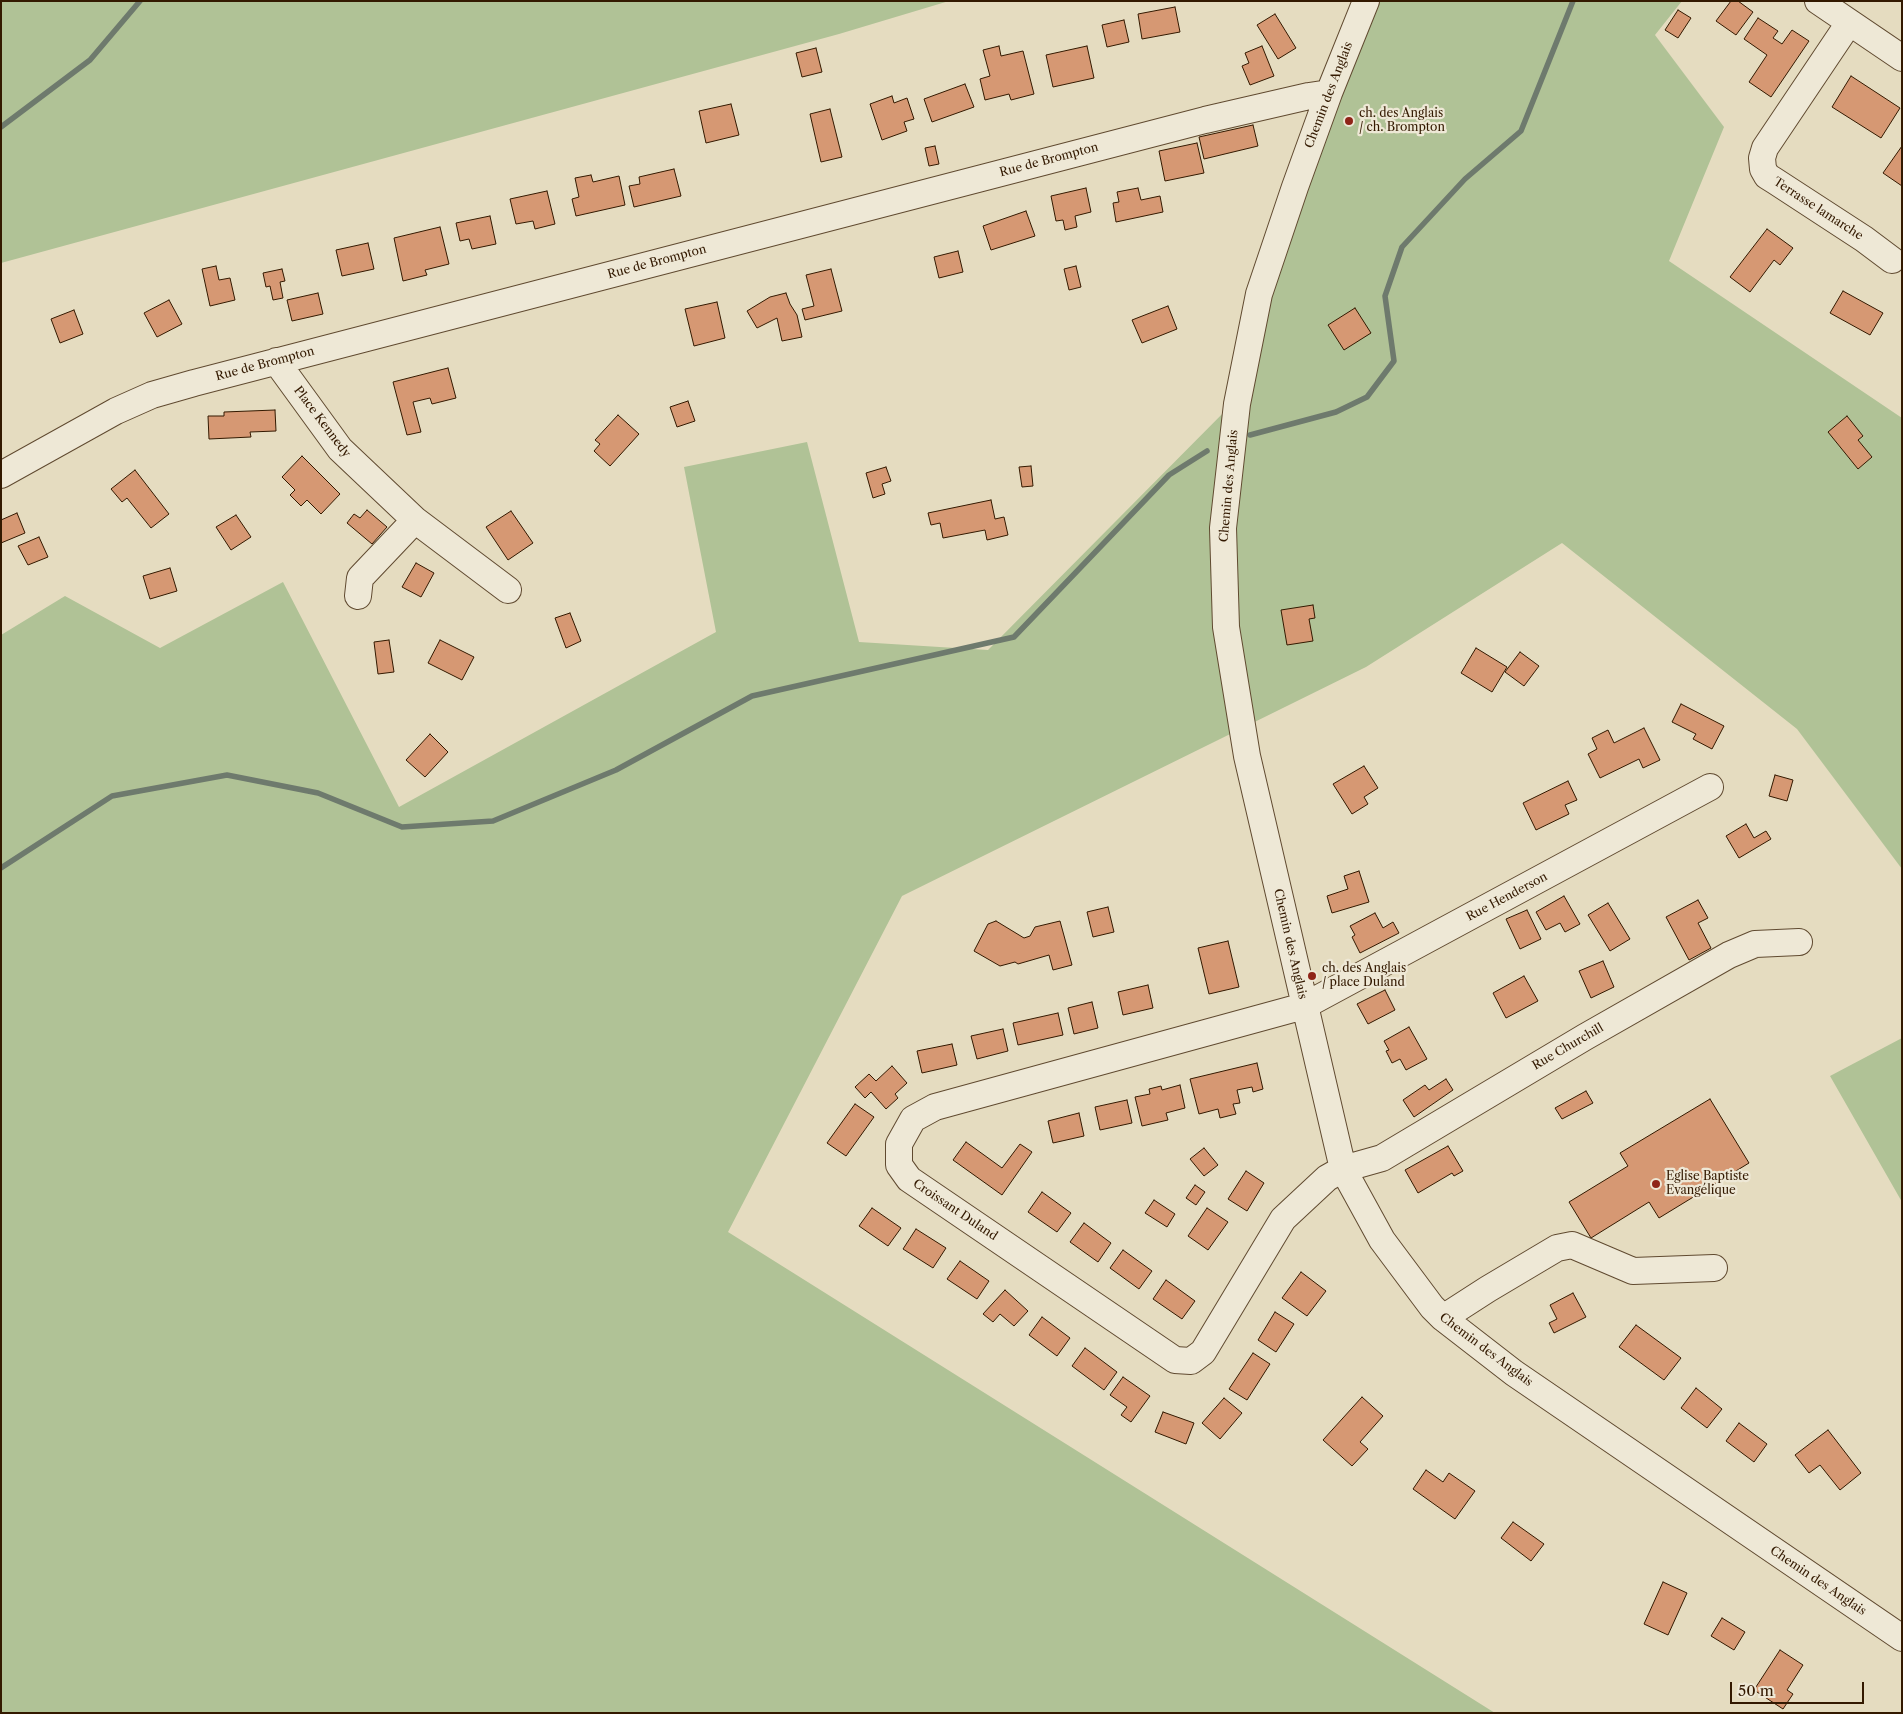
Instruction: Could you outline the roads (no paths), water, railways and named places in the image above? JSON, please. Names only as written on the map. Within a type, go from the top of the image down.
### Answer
[{"type":"street","name":"Chemin des Anglais","points":[[1366,1],[1329,93],[1289,203],[1259,294],[1237,404],[1223,528],[1226,627],[1247,756],[1343,1169],[1382,1240],[1432,1307],[1443,1318],[1514,1373],[1902,1638]]},
{"type":"street","points":[[1818,1],[1902,58]]},
{"type":"street","name":"Terrasse lamarche","points":[[1848,23],[1765,148],[1762,158],[1763,169],[1774,182],[1864,239],[1892,260]]},
{"type":"street","name":"Rue de Brompton","points":[[1,475],[116,411],[152,395],[276,361],[1196,122],[1329,93]]},
{"type":"street","name":"Place Kennedy","points":[[276,361],[340,449],[415,520],[508,590]]},
{"type":"street","points":[[358,596],[360,578],[415,520]]},
{"type":"street","name":"Rue Henderson","points":[[1304,1006],[1710,787]]},
{"type":"street","name":"Rue Churchill","points":[[1343,1169],[1382,1158],[1585,1037],[1729,955],[1755,944],[1798,942]]},
{"type":"street","name":"Croissant Duland","points":[[1304,1006],[935,1107],[913,1119],[899,1144],[898,1165],[909,1179],[1167,1354],[1176,1360],[1192,1361],[1203,1352],[1283,1219],[1327,1178],[1343,1169]]},
{"type":"street","points":[[1443,1318],[1548,1253],[1557,1248],[1572,1245],[1633,1271],[1714,1268]]},
{"type":"waterway","points":[[1,127],[90,60],[140,1]]},
{"type":"waterway","points":[[1250,435],[1336,412],[1367,397],[1394,361],[1385,296],[1402,247],[1465,179],[1521,131],[1573,1]]},
{"type":"waterway","points":[[1,868],[112,796],[227,775],[318,793],[402,827],[493,821],[616,770],[752,696],[1014,637],[1169,475],[1207,451]]},
{"type":"place","name":"ch. des Anglais / ch. Brompton","points":[[1349,121]]},
{"type":"place","name":"ch. des Anglais / place Duland","points":[[1312,976]]},
{"type":"place","name":"Eglise Baptiste Evangélique","points":[[1656,1184]]}]
